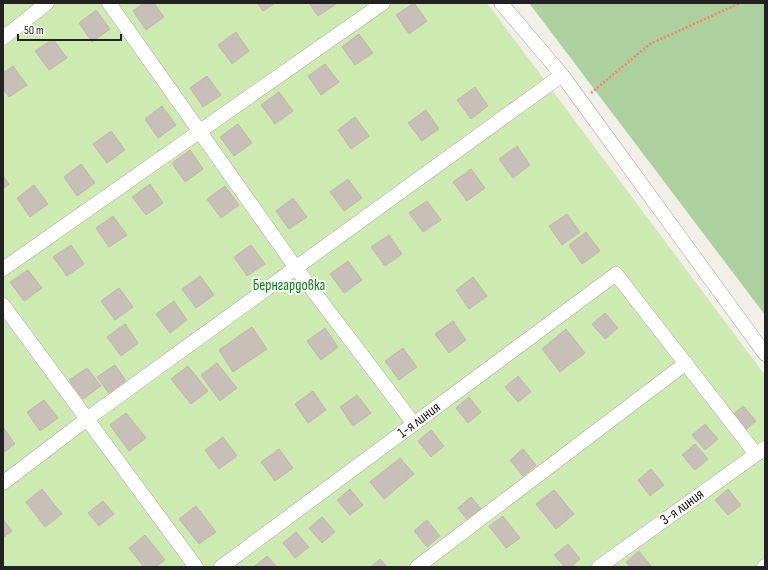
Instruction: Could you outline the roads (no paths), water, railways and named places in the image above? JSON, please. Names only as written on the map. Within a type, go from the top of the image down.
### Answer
[{"type":"street","points":[[3,38],[47,3]]},
{"type":"street","points":[[109,3],[296,268],[414,424]]},
{"type":"street","points":[[3,269],[383,3]]},
{"type":"street","points":[[501,3],[562,75],[765,354]]},
{"type":"street","points":[[3,483],[87,418],[562,75]]},
{"type":"street","name":"1-я линия","points":[[221,567],[616,274],[686,363]]},
{"type":"street","points":[[3,305],[196,567]]},
{"type":"street","points":[[417,567],[686,363],[761,451]]},
{"type":"street","name":"3-я линия","points":[[599,567],[761,451]]},
{"type":"park label","name":"Бернгардовка","points":[[289,285]]}]
